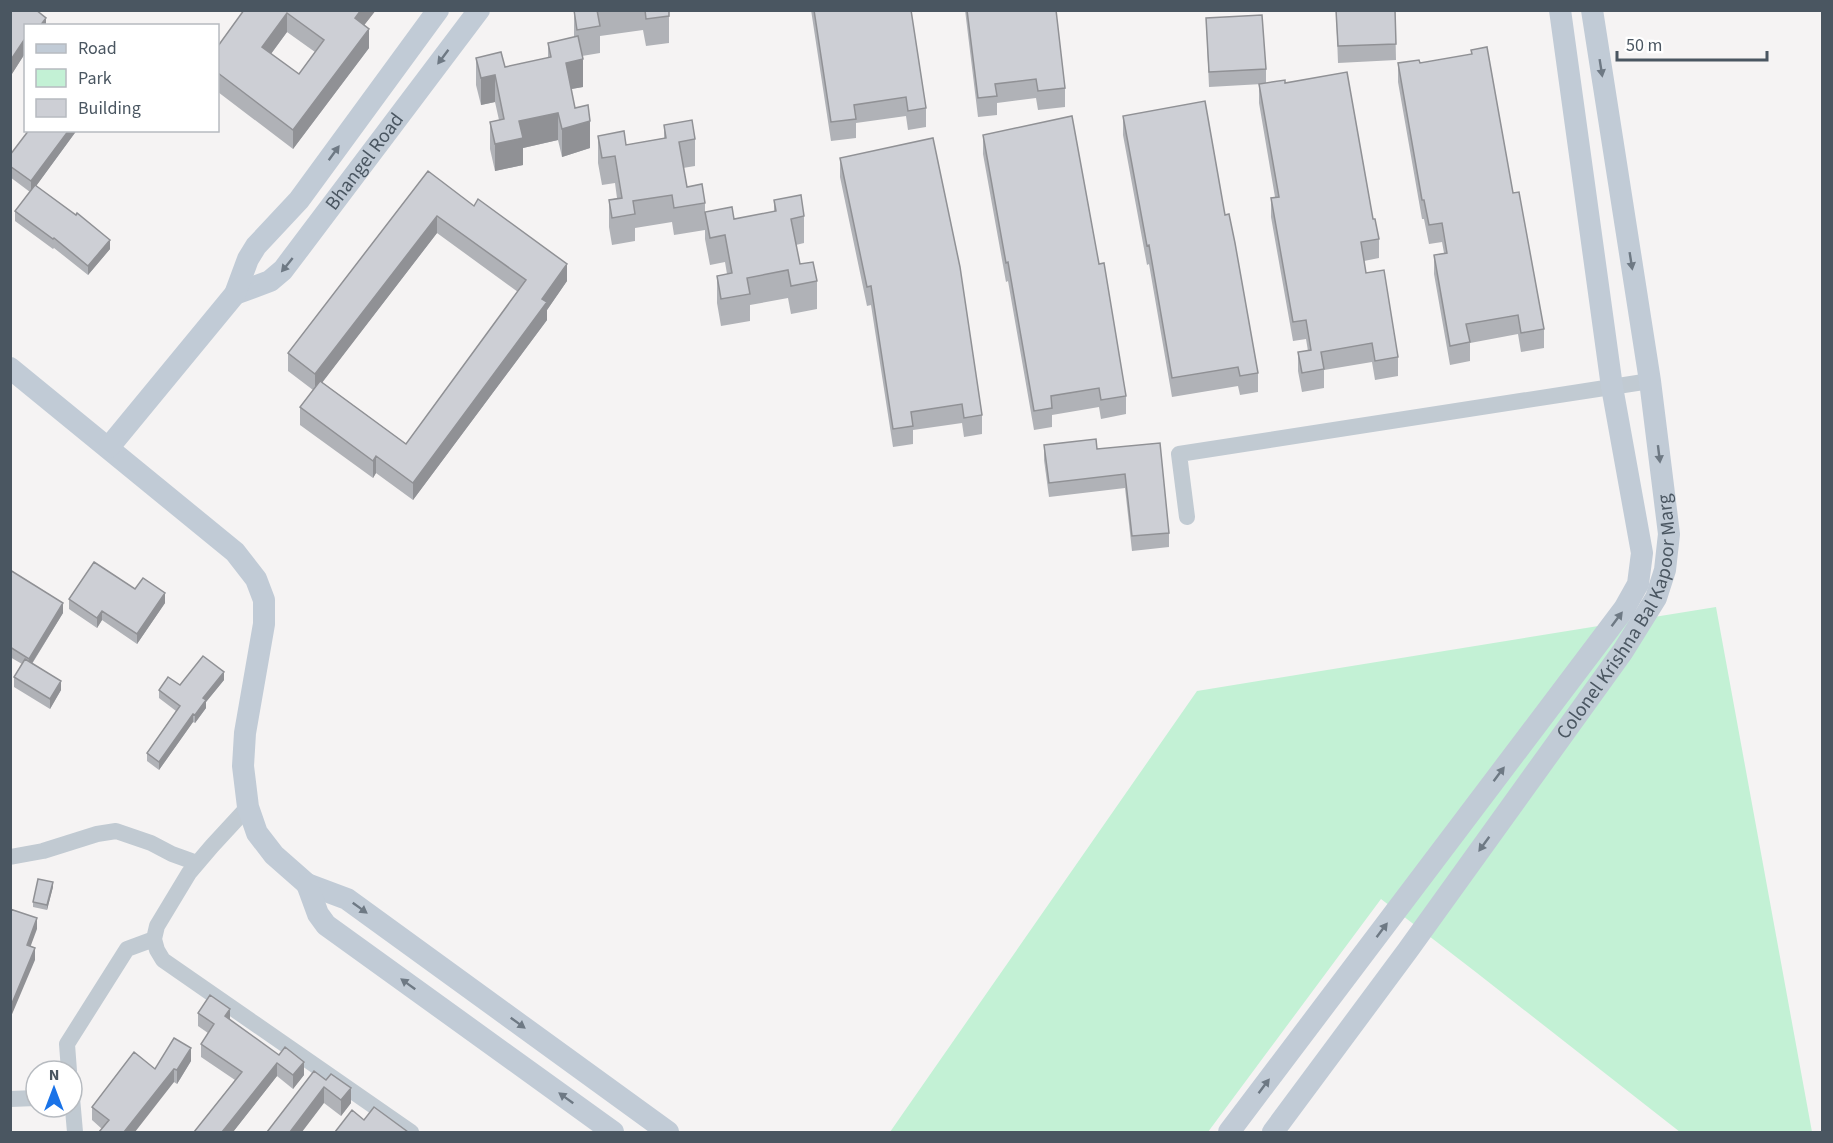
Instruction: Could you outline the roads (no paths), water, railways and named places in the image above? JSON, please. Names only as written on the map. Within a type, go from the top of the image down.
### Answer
[{"type":"street","name":"Bhangel Road","points":[[109,447],[235,294],[248,259],[256,246],[299,200],[438,10]]},
{"type":"street","name":"Bhangel Road","points":[[235,294],[270,281],[283,270],[479,10]]},
{"type":"street","points":[[1229,1132],[1624,609],[1638,584],[1641,553],[1612,387],[1560,10]]},
{"type":"street","name":"Colonel Krishna Bal Kapoor Marg","points":[[1273,1132],[1415,940],[1623,651],[1656,598],[1665,570],[1669,534],[1650,381],[1592,10]]},
{"type":"street","points":[[299,200],[322,218]]},
{"type":"street","points":[[10,368],[235,552],[256,579],[264,600],[264,624],[245,733],[243,766],[248,807],[257,833],[274,855],[307,884],[347,899],[668,1132]]},
{"type":"street","points":[[1187,517],[1179,454],[1650,381]]},
{"type":"street","points":[[248,807],[197,863],[158,926],[154,939],[157,950],[163,960],[411,1132]]},
{"type":"street","points":[[10,857],[43,851],[97,834],[116,831],[197,863]]},
{"type":"street","points":[[307,884],[318,914],[326,925],[613,1132]]},
{"type":"street","points":[[68,1059],[67,1044],[127,949],[154,939]]}]
